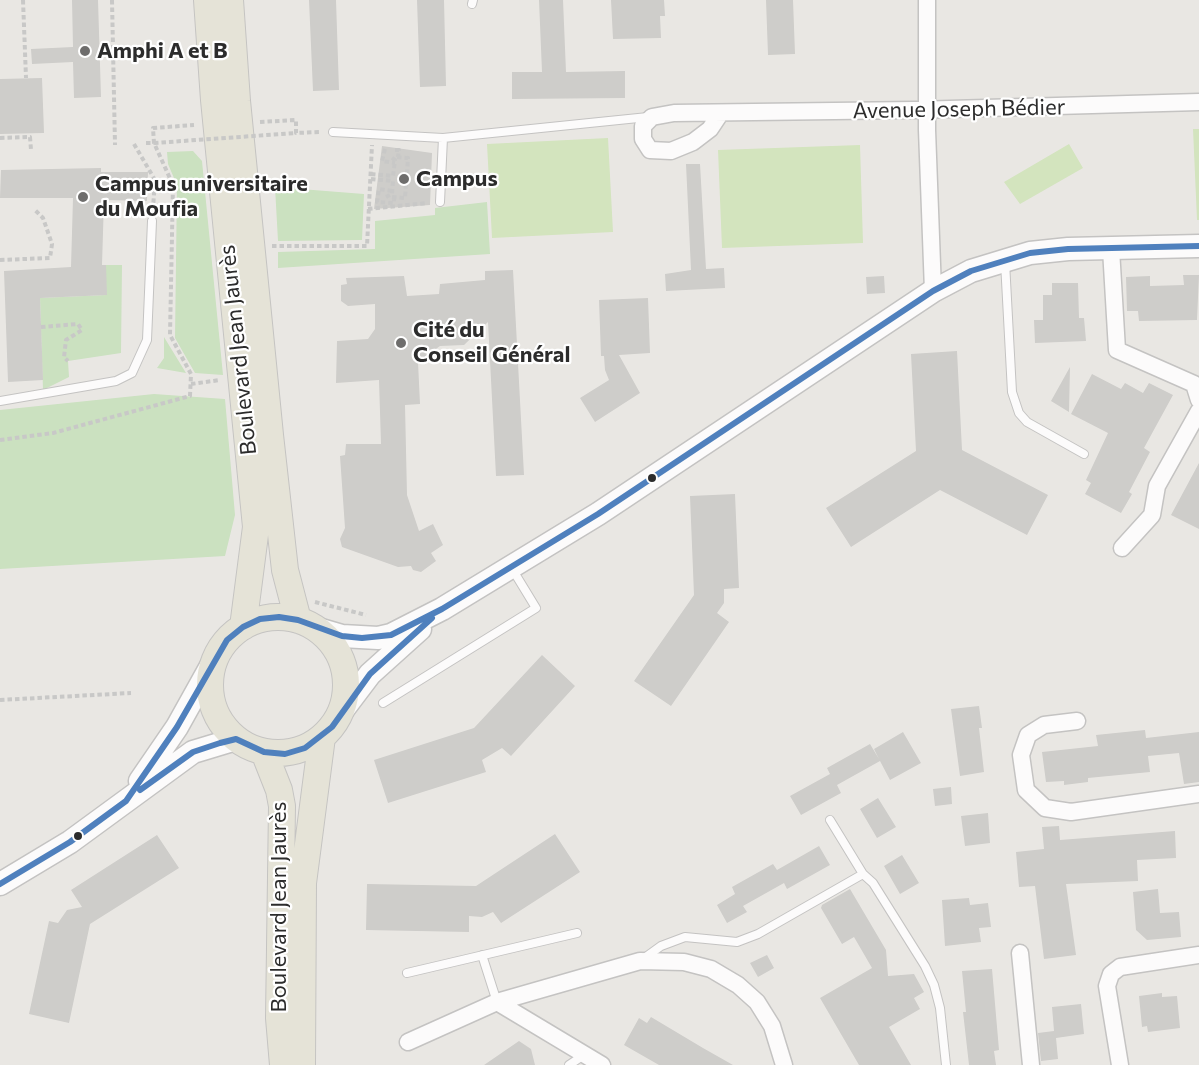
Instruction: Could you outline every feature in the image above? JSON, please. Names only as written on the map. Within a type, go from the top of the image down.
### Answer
[{"type":"main road","name":"Boulevard Jean Jaurès","points":[[207,0],[215,112],[255,527],[243,627]]},
{"type":"main road","name":"Boulevard Jean Jaurès","points":[[230,0],[237,101],[285,570],[308,616],[327,638],[342,662],[346,679],[345,698],[339,715],[322,737],[305,748],[285,754],[264,752],[236,740],[220,723],[212,702],[210,679],[216,657],[227,640],[243,627],[260,619],[308,616]]},
{"type":"main road","name":"Boulevard Jean Jaurès","points":[[302,1065],[303,883],[322,737]]},
{"type":"main road","name":"Boulevard Jean Jaurès","points":[[264,752],[279,790],[282,806],[279,1018],[283,1065]]},
{"type":"street","points":[[927,0],[933,291]]},
{"type":"street","name":"Avenue Joseph Bédier","points":[[652,117],[674,113],[928,110],[1199,102]]},
{"type":"street","points":[[652,117],[643,126],[642,139],[650,150],[671,151],[693,142],[710,129],[720,114]]},
{"type":"street","points":[[308,616],[342,636],[378,638],[391,635],[442,609],[598,514],[933,291],[971,271],[1005,259],[1068,249],[1199,246]]},
{"type":"street","points":[[1111,249],[1117,350],[1194,384],[1199,400]]},
{"type":"street","points":[[1122,548],[1152,515],[1157,486],[1199,411]]},
{"type":"street","points":[[339,715],[370,674],[442,609]]},
{"type":"street","points":[[126,801],[177,727],[216,657]]},
{"type":"street","points":[[1077,721],[1044,725],[1028,735],[1021,755],[1026,790],[1045,808],[1071,812],[1199,794]]},
{"type":"street","points":[[0,884],[70,842],[193,752],[236,740]]},
{"type":"street","points":[[1020,953],[1031,1065]]},
{"type":"street","points":[[1120,1065],[1107,986],[1111,974],[1120,967],[1199,955]]},
{"type":"street","points":[[408,1042],[497,1002],[640,961],[684,962],[711,969],[738,985],[757,1002],[772,1026],[784,1065]]},
{"type":"street","points":[[497,1002],[602,1065]]},
{"type":"lane","points":[[333,132],[443,138],[652,117]]},
{"type":"lane","points":[[440,202],[443,138]]},
{"type":"lane","points":[[0,401],[116,381],[132,373],[147,340],[153,221]]},
{"type":"lane","points":[[1005,259],[1012,392],[1019,413],[1027,422],[1084,454]]},
{"type":"lane","points":[[383,703],[536,609],[511,567]]},
{"type":"lane","points":[[830,820],[863,874],[873,883],[926,966],[940,1008],[946,1065]]},
{"type":"lane","points":[[640,961],[661,946],[685,937],[737,942],[758,934],[863,874]]},
{"type":"lane","points":[[408,973],[577,933]]},
{"type":"lane","points":[[482,955],[497,1002]]},
{"type":"lane","points":[[569,1065],[584,1055]]},
{"type":"path","points":[[23,0],[26,78]]},
{"type":"path","points":[[112,0],[115,145]]},
{"type":"path","points":[[260,122],[296,120],[296,133]]},
{"type":"path","points":[[0,440],[53,433],[189,396],[191,374],[170,335],[173,184],[154,143],[153,128],[194,124],[195,144]]},
{"type":"path","points":[[146,143],[333,132]]},
{"type":"path","points":[[0,138],[30,137],[31,150]]},
{"type":"path","points":[[134,144],[155,180],[153,221]]},
{"type":"path","points":[[395,163],[382,161],[384,149],[399,150],[398,157]]},
{"type":"path","points":[[371,177],[393,176],[395,163],[391,157],[408,158],[407,173]]},
{"type":"path","points":[[271,246],[366,246],[372,158]]},
{"type":"path","points":[[371,177],[393,181],[392,194],[386,196],[405,198],[406,184]]},
{"type":"path","points":[[392,191],[379,189],[377,202],[393,203],[394,197]]},
{"type":"path","points":[[368,208],[440,202]]},
{"type":"path","points":[[0,260],[50,258],[52,244],[43,218],[34,209]]},
{"type":"path","points":[[41,327],[78,324],[82,330],[66,340],[64,357],[68,361]]},
{"type":"path","points":[[191,384],[226,380]]},
{"type":"path","points":[[308,616],[373,617]]},
{"type":"path","points":[[0,699],[131,693]]},
{"type":"green space","points":[[1193,129],[1199,129],[1199,220],[1197,220]]},
{"type":"green space","points":[[608,138],[613,232],[492,238],[487,144]]},
{"type":"green space","points":[[1069,144],[1083,168],[1020,204],[1004,182]]},
{"type":"green space","points":[[860,145],[863,243],[722,248],[718,150]]},
{"type":"green space","points":[[193,151],[202,161],[223,375],[195,373],[175,338],[177,185],[168,164],[167,152]]},
{"type":"green space","points":[[275,187],[364,194],[362,240],[278,241]]},
{"type":"green space","points":[[487,202],[490,254],[278,268],[278,252],[375,249],[375,221],[435,215],[435,208]]},
{"type":"green space","points":[[106,265],[122,265],[121,353],[68,361],[69,377],[43,390],[40,298],[106,295]]},
{"type":"green space","points":[[164,337],[186,373],[157,368],[164,358]]},
{"type":"green space","points":[[154,394],[225,399],[235,515],[225,556],[0,569],[0,410]]},
{"type":"building","points":[[72,0],[98,0],[101,97],[74,98],[73,62],[32,64],[31,49],[73,47]]},
{"type":"building","points":[[309,0],[336,0],[339,90],[313,91]]},
{"type":"building","points":[[417,0],[444,0],[446,86],[420,87]]},
{"type":"building","points":[[539,0],[563,0],[566,72],[625,71],[625,98],[512,99],[512,72],[542,72]]},
{"type":"building","points":[[611,0],[664,0],[665,16],[660,16],[661,38],[613,39]]},
{"type":"building","points":[[766,0],[793,0],[795,54],[768,55]]},
{"type":"building","points":[[42,78],[44,133],[0,134],[0,79]]},
{"type":"building","name":"Campus","points":[[382,146],[432,153],[430,205],[374,209]]},
{"type":"building","points":[[686,164],[700,164],[706,269],[724,268],[725,288],[666,291],[665,274],[691,270]]},
{"type":"building","points":[[101,168],[101,172],[148,172],[147,201],[104,200],[102,265],[106,265],[107,295],[40,298],[43,380],[8,382],[4,271],[71,267],[73,198],[0,198],[1,170]]},
{"type":"building","points":[[513,270],[524,475],[496,476],[488,322],[464,345],[440,346],[418,362],[420,404],[405,405],[407,495],[419,531],[433,524],[443,545],[431,553],[436,561],[421,572],[413,570],[411,566],[398,567],[342,547],[340,539],[345,528],[340,456],[345,455],[346,444],[381,444],[379,380],[336,383],[337,341],[368,339],[375,329],[375,304],[348,306],[341,301],[341,285],[347,284],[346,278],[404,276],[407,296],[439,294],[440,284],[485,280],[485,271]]},
{"type":"building","points":[[1183,275],[1199,275],[1197,320],[1139,321],[1138,311],[1127,311],[1126,277],[1150,276],[1150,286],[1184,285]]},
{"type":"building","points":[[884,276],[885,293],[867,294],[866,277]]},
{"type":"building","points":[[1052,283],[1078,283],[1079,318],[1084,318],[1086,341],[1035,343],[1034,320],[1043,320],[1043,295],[1052,295]]},
{"type":"building","points":[[648,298],[650,353],[619,355],[640,393],[595,422],[580,398],[609,380],[605,370],[604,356],[601,356],[599,300]]},
{"type":"building","points":[[957,351],[962,450],[1048,495],[1027,535],[940,490],[851,547],[826,508],[916,451],[911,354]]},
{"type":"building","points":[[1070,367],[1069,412],[1051,401]]},
{"type":"building","points":[[1092,374],[1121,389],[1125,383],[1143,393],[1149,383],[1173,395],[1144,448],[1150,452],[1121,513],[1085,494],[1091,483],[1086,480],[1108,433],[1071,414]]},
{"type":"building","points":[[1199,463],[1199,529],[1171,515]]},
{"type":"building","points":[[735,494],[739,588],[724,589],[724,603],[717,613],[729,622],[671,706],[634,681],[694,595],[690,496]]},
{"type":"building","points":[[542,655],[575,686],[511,756],[502,748],[482,760],[486,772],[388,803],[374,760],[474,728]]},
{"type":"building","points":[[979,706],[984,772],[960,776],[951,709]]},
{"type":"building","points":[[1145,730],[1146,738],[1199,732],[1199,782],[1184,784],[1179,753],[1148,756],[1150,772],[1088,778],[1088,782],[1064,785],[1064,781],[1046,782],[1042,752],[1098,746],[1096,735]]},
{"type":"building","points":[[903,732],[921,763],[890,780],[880,761],[837,785],[841,793],[801,815],[790,796],[830,774],[827,768],[870,744],[879,759],[874,749]]},
{"type":"building","points":[[951,787],[952,804],[935,806],[933,789]]},
{"type":"building","points":[[878,798],[896,827],[877,838],[860,809]]},
{"type":"building","points":[[988,813],[990,843],[965,846],[961,816]]},
{"type":"building","points":[[1059,826],[1060,840],[1175,831],[1176,858],[1137,860],[1138,881],[1066,884],[1076,955],[1044,959],[1035,886],[1019,887],[1016,852],[1044,849],[1042,827]]},
{"type":"building","points":[[555,834],[580,872],[501,923],[493,912],[482,917],[469,916],[469,932],[366,930],[367,884],[476,886]]},
{"type":"building","points":[[157,835],[179,868],[90,924],[69,1023],[29,1014],[49,921],[58,923],[67,910],[82,907],[71,890]]},
{"type":"building","points":[[819,846],[830,865],[787,889],[784,883],[743,906],[747,912],[727,923],[717,905],[735,894],[732,887],[773,864],[777,870]]},
{"type":"building","points":[[902,855],[919,883],[900,894],[884,866]]},
{"type":"building","points":[[850,889],[886,950],[888,976],[914,974],[924,992],[914,998],[920,1009],[889,1027],[911,1065],[859,1065],[820,998],[872,968],[854,937],[842,944],[821,908],[822,905]]},
{"type":"building","points":[[1158,889],[1160,913],[1179,912],[1181,937],[1147,940],[1136,930],[1133,892]]},
{"type":"building","points":[[969,898],[970,905],[988,903],[991,927],[979,928],[981,942],[945,946],[942,900]]},
{"type":"building","points":[[767,955],[774,968],[758,977],[750,963]]},
{"type":"building","points":[[992,969],[999,1050],[994,1051],[996,1065],[969,1065],[963,1012],[966,1012],[962,971]]},
{"type":"building","points":[[1162,993],[1162,997],[1177,996],[1180,1028],[1148,1032],[1147,1026],[1142,1027],[1139,996]]},
{"type":"building","points":[[1081,1004],[1084,1034],[1056,1038],[1058,1059],[1041,1061],[1038,1033],[1054,1031],[1052,1007]]},
{"type":"building","points":[[651,1017],[733,1065],[659,1065],[624,1045],[639,1018],[647,1023]]},
{"type":"building","points":[[519,1041],[531,1049],[535,1065],[484,1065]]},
{"type":"transit line","points":[[0,884],[70,842],[126,801],[177,727],[227,640],[243,627],[260,619],[279,617],[298,620],[342,636],[362,638],[391,635],[442,609],[598,514],[933,291],[971,271],[1030,253],[1068,249],[1199,246]]},
{"type":"transit line","points":[[140,790],[193,752],[220,743],[236,739],[264,752],[285,754],[305,748],[332,727],[370,674],[432,618]]},
{"type":"place","name":"Amphi A et B","points":[[85,51]]},
{"type":"place","name":"Campus","points":[[404,179]]},
{"type":"place","name":"Campus universitaire du Moufia","points":[[83,197]]},
{"type":"place","name":"Cité du Conseil Général","points":[[401,343]]}]
